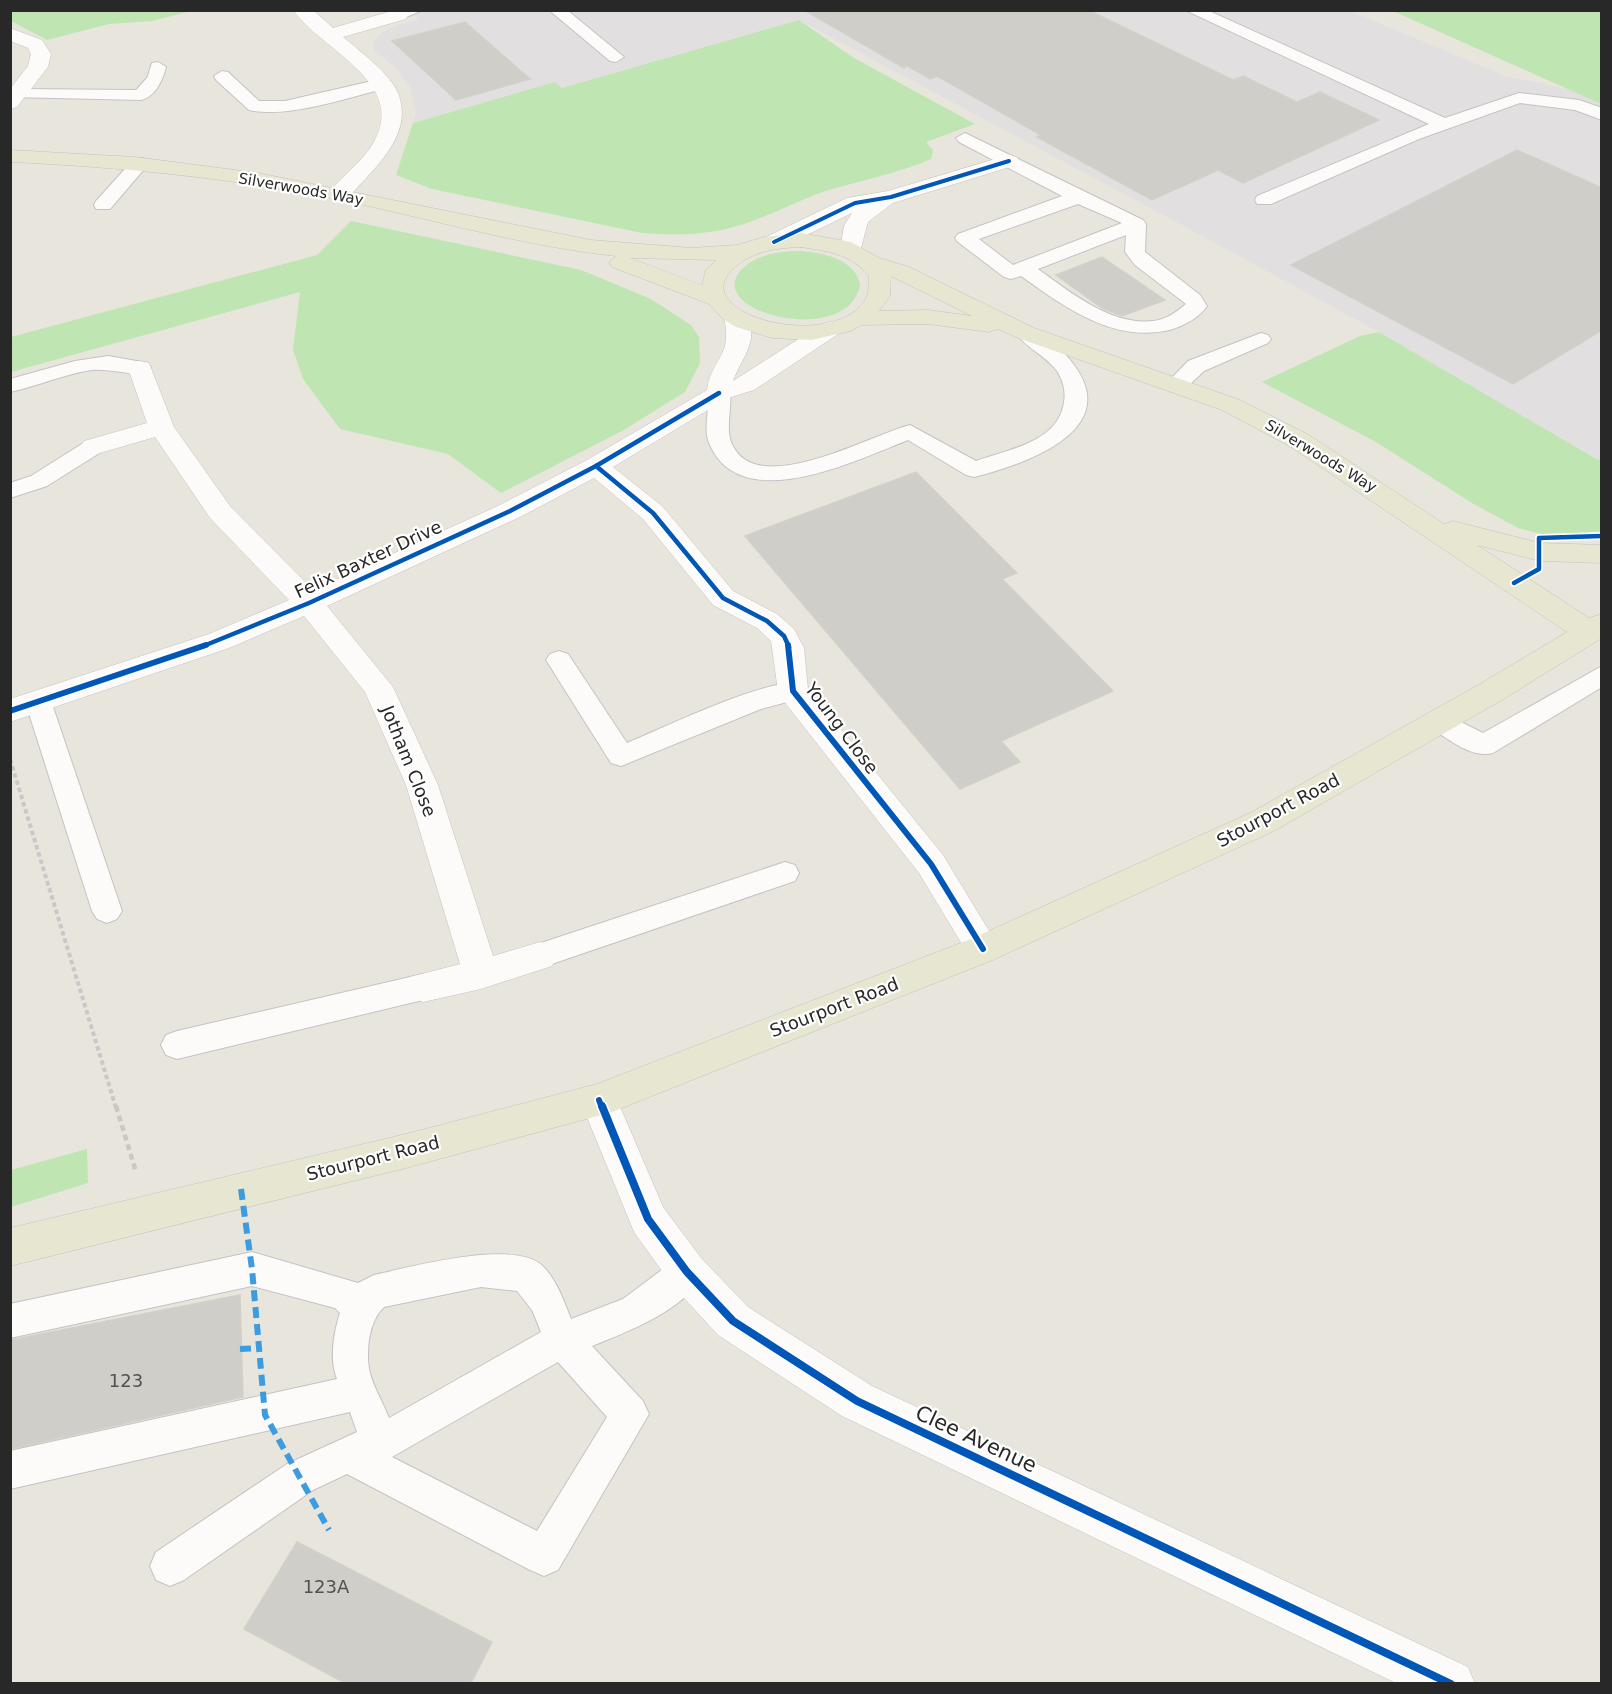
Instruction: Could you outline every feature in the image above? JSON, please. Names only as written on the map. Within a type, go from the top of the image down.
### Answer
[{"type":"main road","name":"Silverwoods Way","points":[[10,156],[140,163],[339,194],[588,248],[689,255],[742,252],[774,242],[814,241],[901,272],[1026,333]]},
{"type":"main road","name":"Silverwoods Way","points":[[588,248],[604,257],[716,299]]},
{"type":"main road","points":[[742,252],[723,265],[717,273],[714,281],[716,299],[736,318],[759,328],[787,332],[830,329],[860,318],[869,311],[881,295],[881,278],[860,257]]},
{"type":"main road","name":"Silverwoods Way","points":[[860,318],[928,317],[974,322],[1026,333],[1177,384],[1231,405],[1300,441],[1425,523],[1595,628]]},
{"type":"main road","points":[[1425,523],[1540,552],[1602,554]]},
{"type":"main road","name":"Stourport Road","points":[[10,1247],[410,1150],[599,1100],[983,949],[1262,822],[1439,721],[1595,628]]},
{"type":"street","points":[[302,10],[388,93],[392,114],[384,144],[339,194]]},
{"type":"street","points":[[328,35],[407,13]]},
{"type":"street","points":[[10,34],[35,44],[41,54],[38,67],[15,93]]},
{"type":"street","points":[[774,242],[855,203],[891,197],[1009,161]]},
{"type":"street","points":[[860,257],[852,229],[857,220],[891,197]]},
{"type":"street","points":[[719,393],[720,378],[737,354],[742,335],[736,318]]},
{"type":"street","name":"Felix Baxter Drive","points":[[10,711],[219,640],[309,603],[510,511],[596,466],[719,393],[745,385],[830,329]]},
{"type":"street","name":"Jotham Close","points":[[140,368],[161,427],[220,512],[309,603],[378,687],[422,785],[481,974]]},
{"type":"street","points":[[93,447],[161,427]]},
{"type":"street","name":"Young Close","points":[[596,466],[653,513],[723,598],[767,621],[784,636],[789,648],[793,691],[812,719],[931,864],[983,949]]},
{"type":"street","points":[[423,987],[481,974],[540,956]]},
{"type":"street","name":"Clee Avenue","points":[[599,1100],[648,1219],[687,1272],[733,1321],[857,1401],[1451,1683]]},
{"type":"lane","points":[[557,10],[616,57]]},
{"type":"lane","points":[[1193,10],[1444,124]]},
{"type":"lane","points":[[15,93],[86,102],[141,95],[155,79],[159,67]]},
{"type":"lane","points":[[222,75],[255,106],[285,106],[381,84]]},
{"type":"lane","points":[[1264,200],[1444,124],[1519,98],[1579,105],[1602,114]]},
{"type":"lane","points":[[965,138],[1078,197],[1126,217],[1136,224]]},
{"type":"lane","points":[[103,205],[140,163]]},
{"type":"lane","points":[[1078,197],[965,238],[1011,273],[1136,224]]},
{"type":"lane","points":[[1023,268],[1088,313],[1132,328],[1149,330],[1166,326],[1187,316],[1197,306],[1193,299],[1142,261],[1135,252],[1136,224]]},
{"type":"lane","points":[[719,393],[722,408],[720,443],[732,461],[746,471],[773,474],[802,470],[910,432],[974,470],[1042,445],[1064,431],[1072,420],[1076,409],[1073,380],[1065,367],[1026,333]]},
{"type":"lane","points":[[1177,384],[1196,366],[1261,339]]},
{"type":"lane","points":[[10,386],[68,369],[114,360],[140,368]]},
{"type":"lane","points":[[10,491],[39,481],[93,447]]},
{"type":"lane","points":[[559,660],[621,756],[753,702],[793,691]]},
{"type":"lane","points":[[1439,721],[1483,746],[1602,675]]},
{"type":"lane","points":[[38,702],[107,911]]},
{"type":"lane","points":[[540,956],[785,873]]},
{"type":"lane","points":[[177,1045],[423,987]]},
{"type":"lane","points":[[10,1321],[252,1269],[344,1294],[360,1306]]},
{"type":"lane","points":[[481,1270],[526,1275],[546,1299],[562,1340],[630,1414],[544,1556],[364,1448],[359,1392],[351,1369],[353,1328],[360,1306],[374,1292],[481,1270]]},
{"type":"lane","points":[[170,1566],[300,1478],[364,1448],[562,1340],[635,1312],[687,1272]]},
{"type":"lane","points":[[10,1470],[359,1392]]},
{"type":"path","points":[[10,759],[149,1213]]},
{"type":"shaded area","points":[[408,10],[1350,11],[1505,76],[1573,90],[1601,102],[1601,458],[1598,460],[1379,332],[799,20],[562,88],[554,82],[413,123],[416,112],[410,87],[398,70],[374,50],[373,43],[379,35],[390,28],[419,19]]},
{"type":"green space","points":[[10,11],[191,11],[152,21],[109,24],[47,40],[11,21]]},
{"type":"green space","points":[[1393,11],[1601,11],[1601,104]]},
{"type":"green space","points":[[799,20],[854,58],[975,124],[926,142],[933,150],[931,159],[919,164],[819,193],[738,226],[711,232],[642,233],[432,189],[396,175],[413,123],[555,82],[562,88]]},
{"type":"green space","points":[[351,221],[581,270],[651,299],[691,325],[699,337],[700,363],[685,392],[622,431],[501,493],[448,454],[340,429],[303,379],[293,350],[300,292],[11,372],[11,337],[317,255]]},
{"type":"green space","points":[[801,251],[837,259],[852,269],[860,285],[850,305],[830,316],[805,319],[780,317],[756,309],[740,298],[735,283],[744,267],[756,259],[771,254]]},
{"type":"green space","points":[[1379,332],[1598,460],[1601,458],[1601,532],[1550,536],[1518,528],[1472,503],[1376,442],[1262,382],[1360,336]]},
{"type":"green space","points":[[87,1149],[88,1183],[11,1207],[11,1170]]},
{"type":"building","points":[[804,10],[1088,10],[1233,80],[1243,76],[1297,102],[1320,92],[1379,120],[1243,183],[1218,170],[1152,200],[1037,137],[1041,135],[937,76],[930,79],[906,65],[904,68]]},
{"type":"building","points":[[465,22],[530,79],[456,100],[392,41]]},
{"type":"building","points":[[1517,150],[1602,188],[1602,330],[1513,384],[1291,265]]},
{"type":"building","points":[[1102,257],[1165,300],[1122,316],[1102,308],[1056,275]]},
{"type":"building","points":[[916,472],[1017,573],[1002,579],[1113,691],[1001,741],[1020,762],[960,789],[745,536]]},
{"type":"building","points":[[240,1295],[243,1397],[10,1449],[10,1340]]},
{"type":"building","points":[[297,1542],[492,1642],[471,1683],[345,1683],[244,1629]]},
{"type":"marked path","points":[[241,1189],[252,1269],[265,1415],[329,1530]]},
{"type":"marked path","points":[[240,1349],[258,1348]]},
{"type":"cycle path","points":[[774,242],[855,203],[891,197],[1009,161]]},
{"type":"cycle path","points":[[10,711],[219,641],[309,603],[510,511],[596,466],[719,393]]},
{"type":"cycle path","points":[[596,466],[653,513],[723,598],[767,621],[784,636],[789,648],[793,691],[931,864],[983,949]]},
{"type":"cycle path","points":[[1514,583],[1539,569],[1539,538],[1602,536]]},
{"type":"cycle path","points":[[599,1100],[648,1219],[687,1272],[733,1321],[857,1401],[1451,1684]]}]
